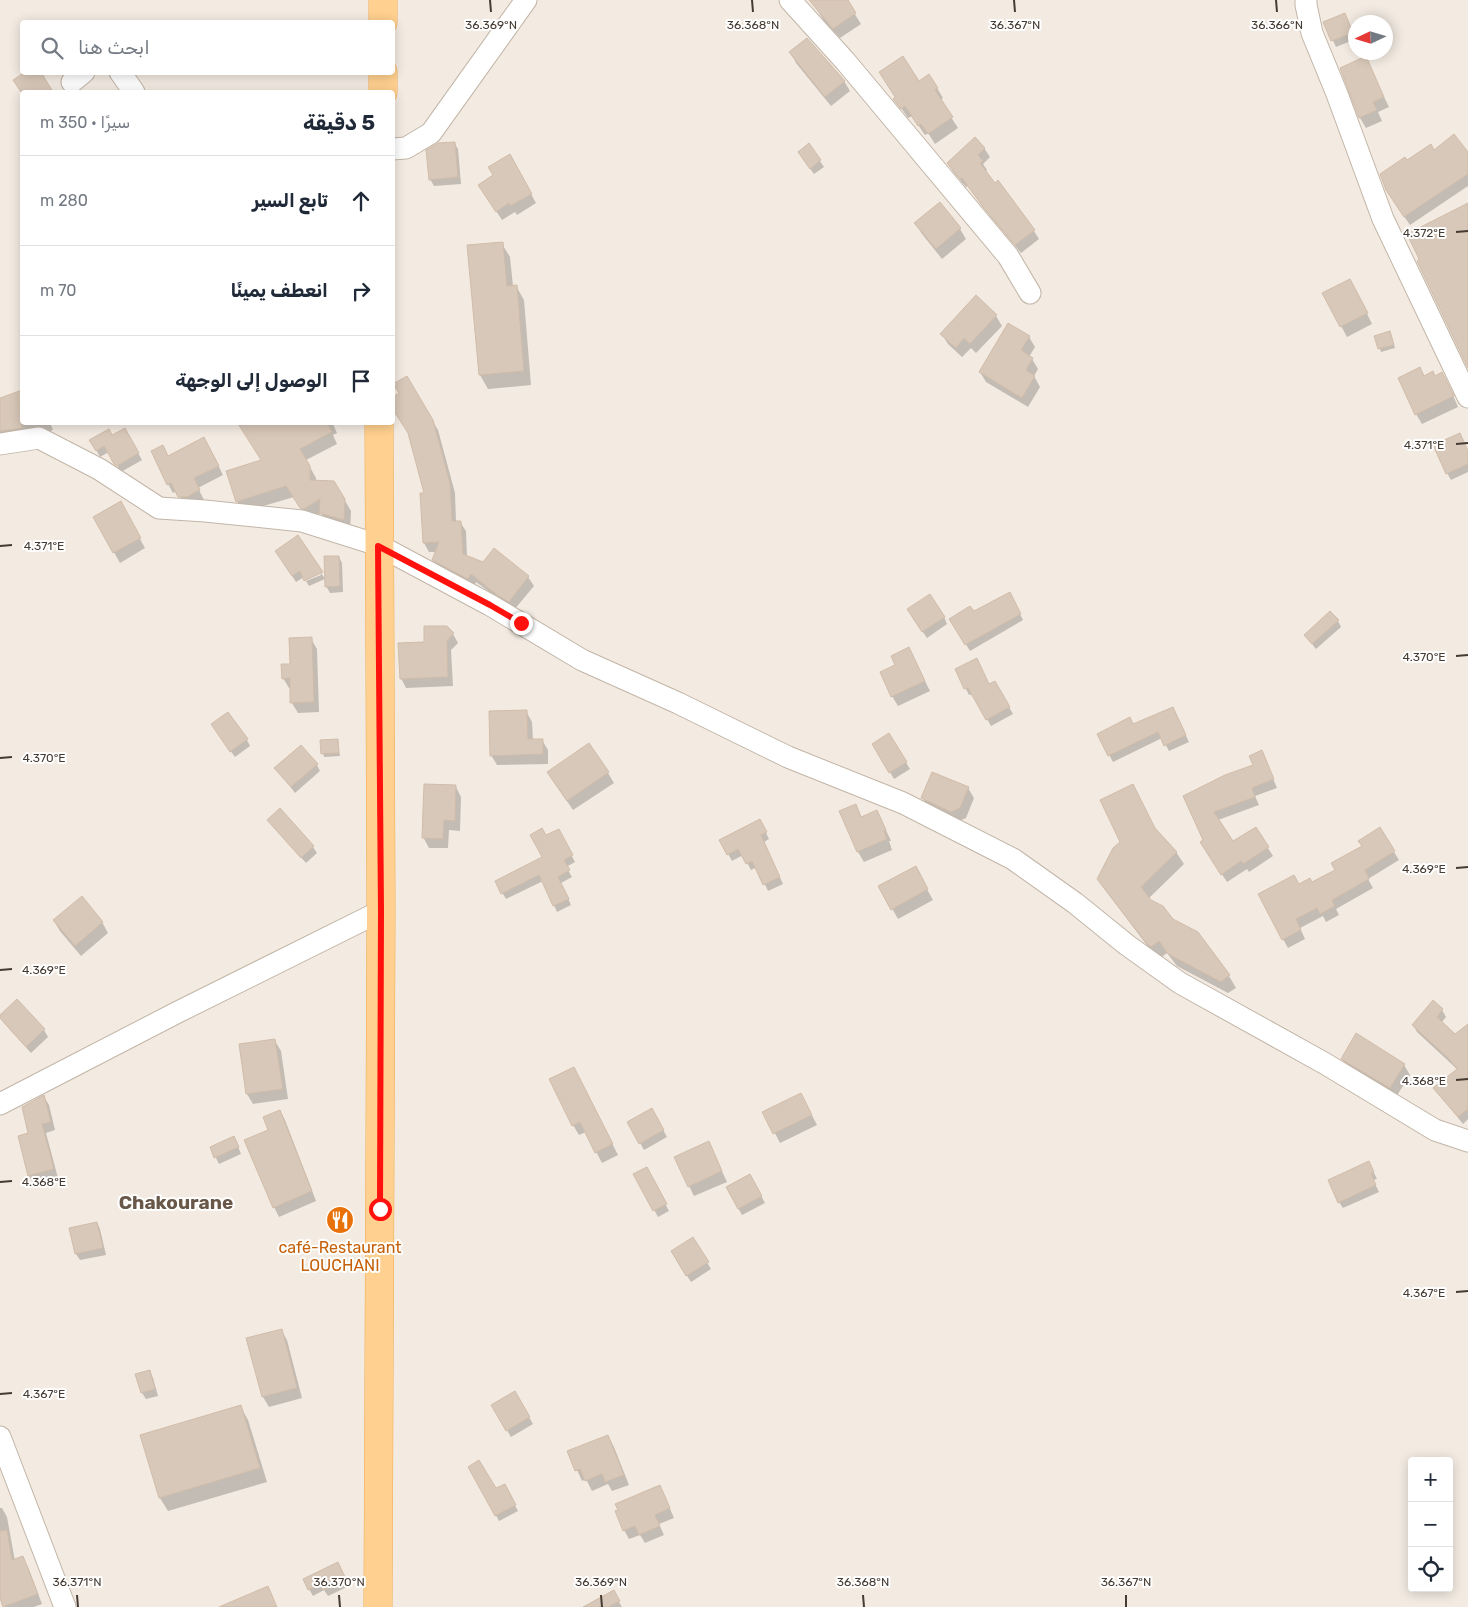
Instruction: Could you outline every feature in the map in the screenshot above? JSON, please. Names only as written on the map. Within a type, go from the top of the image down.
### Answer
[{"type":"main road","points":[[383,0],[383,20]]},
{"type":"main road","points":[[383,75],[383,90]]},
{"type":"main road","points":[[378,1607],[381,911],[379,425]]},
{"type":"street","points":[[395,149],[406,148],[431,133],[526,0]]},
{"type":"street","points":[[790,0],[846,62],[1008,256],[1030,293]]},
{"type":"street","points":[[1306,0],[1312,33],[1337,94],[1383,219],[1468,397]]},
{"type":"street","points":[[122,75],[133,90]]},
{"type":"street","points":[[0,444],[39,438],[99,469],[159,508],[205,510],[302,521],[378,546],[490,605],[582,660],[678,703],[788,757],[902,803],[1013,859],[1075,903],[1180,983],[1324,1063],[1435,1130],[1468,1141]]},
{"type":"street","points":[[0,1104],[178,1012],[381,911]]},
{"type":"street","points":[[0,1437],[65,1607]]},
{"type":"building","points":[[809,0],[848,0],[856,13],[833,29]]},
{"type":"building","points":[[1345,13],[1348,20],[1348,35],[1331,41],[1323,22]]},
{"type":"building","points":[[807,38],[845,81],[825,97],[789,52]]},
{"type":"building","points":[[903,56],[919,81],[929,74],[938,88],[935,90],[953,117],[928,134],[921,124],[918,126],[905,106],[901,109],[893,99],[895,97],[879,72]]},
{"type":"building","points":[[1357,60],[1368,60],[1384,97],[1373,102],[1377,110],[1359,118],[1340,68]]},
{"type":"building","points":[[20,75],[43,75],[52,90],[20,90],[13,80]]},
{"type":"building","points":[[1454,134],[1468,152],[1468,174],[1404,217],[1386,190],[1380,174],[1405,157],[1407,160],[1431,144],[1434,150]]},
{"type":"building","points":[[975,137],[985,148],[978,155],[983,161],[980,163],[995,183],[998,180],[1035,230],[1015,245],[983,207],[962,178],[960,179],[947,163]]},
{"type":"building","points":[[455,142],[458,177],[429,180],[426,150],[438,143]]},
{"type":"building","points":[[809,143],[821,160],[810,169],[798,152]]},
{"type":"building","points":[[510,154],[532,194],[510,206],[509,203],[496,212],[478,185],[493,175],[488,167]]},
{"type":"building","points":[[940,202],[961,228],[936,249],[914,223]]},
{"type":"building","points":[[1468,203],[1468,368],[1417,261],[1419,259],[1407,234]]},
{"type":"building","points":[[503,242],[507,286],[517,285],[524,371],[479,375],[467,245]]},
{"type":"building","points":[[1350,279],[1368,313],[1340,327],[1322,293]]},
{"type":"building","points":[[976,295],[997,315],[970,344],[964,338],[956,348],[940,334]]},
{"type":"building","points":[[1008,323],[1030,336],[1021,350],[1033,358],[1026,370],[1035,376],[1022,398],[979,372]]},
{"type":"building","points":[[1390,331],[1394,345],[1378,349],[1374,336]]},
{"type":"building","points":[[1420,367],[1424,376],[1433,371],[1435,376],[1442,372],[1454,396],[1415,415],[1398,378]]},
{"type":"building","points":[[407,376],[433,420],[450,483],[452,521],[461,521],[463,554],[483,562],[494,548],[529,576],[509,602],[471,574],[468,579],[432,560],[439,542],[423,543],[420,493],[424,493],[408,433],[395,413],[395,396],[399,393],[395,387],[395,383]]},
{"type":"building","points":[[20,391],[20,425],[22,425],[22,428],[0,431],[0,398]]},
{"type":"building","points":[[239,425],[328,425],[332,432],[300,449],[310,466],[310,480],[334,481],[345,499],[344,520],[319,513],[320,499],[304,509],[300,508],[286,486],[236,502],[226,471],[261,460]]},
{"type":"building","points":[[125,428],[139,453],[117,466],[104,446],[96,451],[89,440],[109,429],[112,435]]},
{"type":"building","points":[[1460,433],[1468,451],[1468,464],[1446,474],[1433,445]]},
{"type":"building","points":[[204,437],[219,466],[194,478],[200,490],[187,497],[178,497],[171,483],[167,485],[151,451],[163,445],[168,456]]},
{"type":"building","points":[[121,501],[141,538],[113,553],[93,517]]},
{"type":"building","points":[[298,535],[323,572],[304,581],[300,571],[292,576],[275,551]]},
{"type":"building","points":[[324,556],[339,556],[340,586],[325,587]]},
{"type":"building","points":[[1010,592],[1021,614],[965,645],[949,619],[970,606],[974,611]]},
{"type":"building","points":[[930,594],[945,617],[922,632],[907,609]]},
{"type":"building","points":[[1330,611],[1339,620],[1312,644],[1304,635]]},
{"type":"building","points":[[424,626],[447,626],[454,633],[447,641],[448,677],[400,679],[398,643],[424,642]]},
{"type":"building","points":[[312,637],[314,702],[290,703],[290,678],[282,679],[281,664],[290,664],[289,638]]},
{"type":"building","points":[[909,647],[925,681],[891,697],[880,672],[895,665],[891,656]]},
{"type":"building","points":[[977,658],[989,684],[995,681],[1010,707],[986,720],[968,688],[964,689],[955,669]]},
{"type":"building","points":[[1173,707],[1186,735],[1164,746],[1158,732],[1108,756],[1097,734],[1130,717],[1133,724]]},
{"type":"building","points":[[527,710],[528,739],[543,739],[543,754],[490,756],[489,711]]},
{"type":"building","points":[[228,712],[248,739],[230,752],[211,724]]},
{"type":"building","points":[[889,733],[907,762],[889,773],[872,744]]},
{"type":"building","points":[[338,739],[339,753],[321,754],[320,740]]},
{"type":"building","points":[[589,743],[609,772],[567,801],[547,772]]},
{"type":"building","points":[[301,745],[318,764],[291,787],[274,768]]},
{"type":"building","points":[[1262,750],[1274,779],[1252,788],[1255,797],[1214,812],[1233,841],[1256,827],[1269,847],[1243,864],[1241,861],[1221,875],[1200,842],[1203,840],[1183,796],[1225,775],[1253,765],[1249,756]]},
{"type":"building","points":[[932,772],[969,787],[960,808],[951,812],[921,798]]},
{"type":"building","points":[[424,784],[456,785],[455,821],[444,820],[443,839],[422,838]]},
{"type":"building","points":[[1133,784],[1155,828],[1177,852],[1141,887],[1151,900],[1163,906],[1173,919],[1198,932],[1230,975],[1221,982],[1168,954],[1159,941],[1151,947],[1147,944],[1097,879],[1113,848],[1120,842],[1100,800]]},
{"type":"building","points":[[856,804],[861,817],[877,810],[886,830],[884,831],[887,839],[857,852],[839,811]]},
{"type":"building","points":[[280,808],[314,846],[301,858],[267,820]]},
{"type":"building","points":[[760,819],[767,832],[761,835],[780,877],[763,885],[752,861],[746,864],[738,849],[727,855],[719,840]]},
{"type":"building","points":[[1380,827],[1395,851],[1365,870],[1369,879],[1332,900],[1335,906],[1320,914],[1317,908],[1296,919],[1301,930],[1282,940],[1258,894],[1294,875],[1299,884],[1310,878],[1312,882],[1335,870],[1331,863],[1362,846],[1358,841]]},
{"type":"building","points":[[542,828],[546,835],[559,829],[573,855],[564,860],[570,870],[558,877],[569,899],[553,906],[539,875],[501,894],[495,881],[542,857],[530,835]]},
{"type":"building","points":[[916,866],[928,889],[891,910],[878,886]]},
{"type":"building","points":[[82,896],[103,922],[75,946],[53,920]]},
{"type":"building","points":[[17,999],[45,1029],[26,1047],[0,1018],[0,1015]]},
{"type":"building","points":[[1433,1000],[1443,1009],[1437,1017],[1455,1034],[1468,1024],[1468,1109],[1458,1117],[1433,1088],[1457,1069],[1449,1059],[1412,1025]]},
{"type":"building","points":[[1356,1033],[1405,1064],[1390,1088],[1341,1059]]},
{"type":"building","points":[[275,1039],[283,1089],[246,1094],[239,1044]]},
{"type":"building","points":[[574,1067],[613,1144],[595,1153],[580,1122],[572,1126],[549,1079]]},
{"type":"building","points":[[801,1093],[812,1115],[773,1134],[762,1112]]},
{"type":"building","points":[[44,1095],[51,1122],[42,1124],[54,1169],[28,1176],[18,1136],[28,1133],[22,1107]]},
{"type":"building","points":[[652,1108],[664,1130],[639,1144],[627,1122]]},
{"type":"building","points":[[280,1110],[312,1191],[273,1208],[244,1140],[268,1130],[263,1117]]},
{"type":"building","points":[[234,1136],[239,1147],[214,1158],[210,1147]]},
{"type":"building","points":[[709,1141],[722,1171],[688,1187],[674,1157]]},
{"type":"building","points":[[1369,1161],[1374,1172],[1371,1174],[1376,1185],[1338,1203],[1328,1180]]},
{"type":"building","points":[[647,1167],[667,1204],[653,1211],[633,1174]]},
{"type":"building","points":[[750,1174],[762,1196],[738,1209],[726,1187]]},
{"type":"building","points":[[97,1222],[103,1248],[75,1254],[69,1228]]},
{"type":"building","points":[[693,1237],[709,1262],[686,1276],[671,1251]]},
{"type":"building","points":[[282,1329],[297,1388],[262,1397],[246,1338]]},
{"type":"building","points":[[150,1370],[155,1389],[141,1393],[135,1374]]},
{"type":"building","points":[[515,1391],[530,1417],[506,1431],[491,1405]]},
{"type":"building","points":[[241,1405],[260,1468],[159,1498],[140,1435]]},
{"type":"building","points":[[608,1435],[624,1475],[605,1482],[602,1474],[585,1481],[580,1469],[575,1471],[567,1451]]},
{"type":"building","points":[[479,1460],[496,1488],[505,1484],[516,1505],[495,1516],[468,1467]]},
{"type":"building","points":[[660,1485],[670,1508],[655,1515],[660,1526],[639,1535],[635,1526],[623,1531],[615,1511],[618,1510],[615,1504]]},
{"type":"building","points":[[7,1530],[12,1560],[23,1556],[38,1594],[3,1607],[0,1598],[0,1531]]},
{"type":"building","points":[[338,1562],[346,1579],[323,1590],[320,1584],[308,1590],[303,1579]]},
{"type":"building","points":[[268,1586],[277,1607],[219,1607]]},
{"type":"building","points":[[614,1590],[620,1601],[608,1607],[583,1607]]},
{"type":"place","name":"café-Restaurant LOUCHANI","points":[[340,1220]]},
{"type":"district","name":"Chakourane","points":[[176,1202]]},
{"type":"route","points":[[380,1209],[381,911],[378,546],[521,623]]}]
